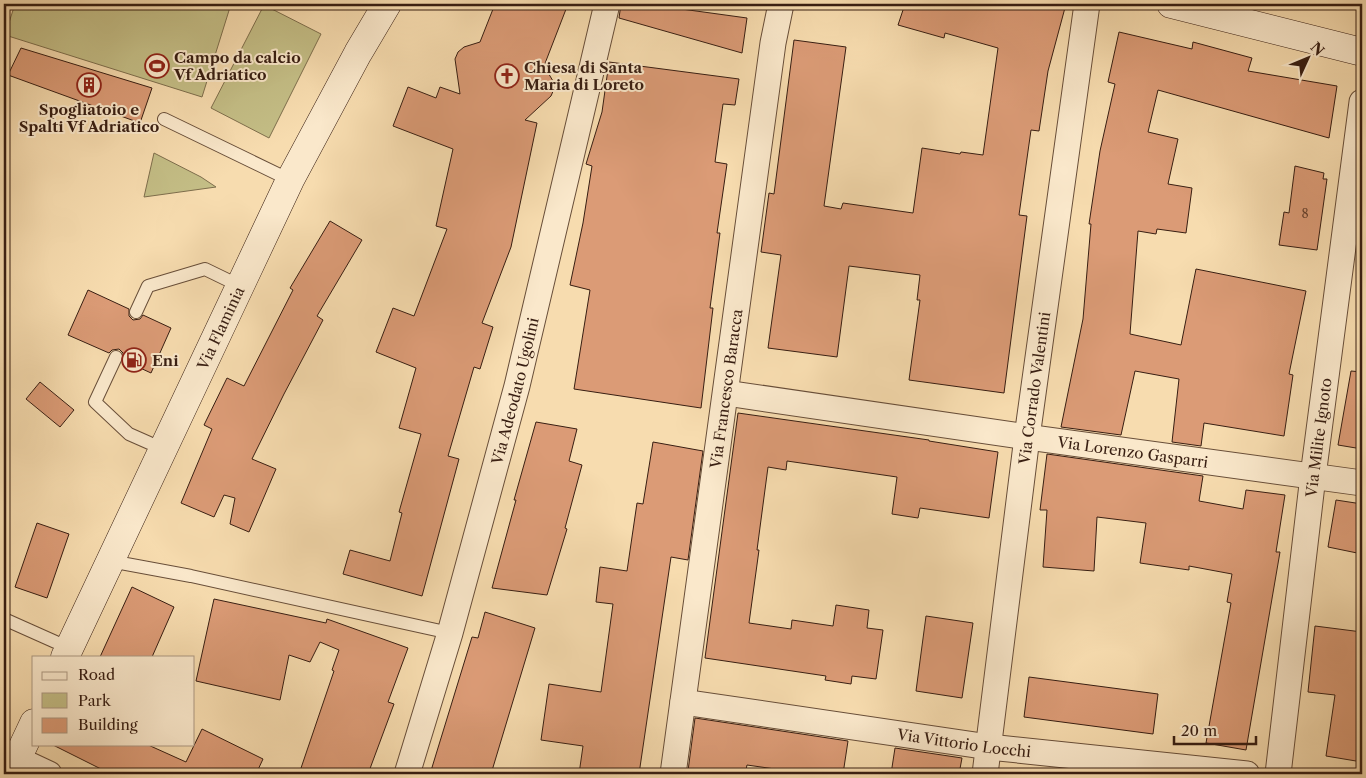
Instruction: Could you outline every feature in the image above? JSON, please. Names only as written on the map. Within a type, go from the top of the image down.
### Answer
[{"type":"street","name":"Via Flaminia","points":[[67,652],[290,180],[358,53],[387,4]]},
{"type":"street","name":"Via Adeodato Ugolini","points":[[406,774],[450,633],[517,386],[607,4]]},
{"type":"street","name":"Via Francesco Baracca","points":[[673,774],[772,52],[781,4]]},
{"type":"street","name":"Via Corrado Valentini","points":[[985,774],[1027,437],[1087,4]]},
{"type":"street","points":[[1171,4],[1362,52]]},
{"type":"street","name":"Via Milite Ignoto","points":[[1278,774],[1313,476],[1362,102]]},
{"type":"street","name":"Via Lorenzo Gasparri","points":[[726,393],[1362,483]]},
{"type":"street","name":"Via Vittorio Locchi","points":[[683,702],[989,747],[1247,774]]},
{"type":"street","points":[[32,727],[13,767],[49,774]]},
{"type":"lane","points":[[164,119],[290,180]]},
{"type":"lane","points":[[136,312],[148,286],[205,269],[240,286]]},
{"type":"lane","points":[[116,357],[95,402],[129,434],[163,449]]},
{"type":"lane","points":[[110,561],[191,576],[450,633]]},
{"type":"lane","points":[[4,619],[67,652]]},
{"type":"green space","name":"Campo da calcio Vf Adriatico","points":[[15,4],[231,4],[202,97],[5,35]]},
{"type":"green space","points":[[264,5],[321,34],[269,138],[211,108]]},
{"type":"green space","points":[[154,153],[201,177],[216,187],[144,197]]},
{"type":"building","points":[[495,4],[568,4],[544,66],[553,81],[554,89],[551,96],[525,120],[537,123],[511,247],[482,323],[493,327],[480,369],[474,367],[448,456],[459,459],[422,596],[343,574],[350,550],[390,561],[402,513],[399,512],[421,434],[399,428],[416,368],[376,352],[393,308],[414,316],[447,229],[436,226],[453,149],[393,126],[408,87],[436,98],[440,87],[460,94],[455,59],[458,52],[464,47],[480,42]]},
{"type":"building","points":[[621,4],[668,4],[667,7],[747,18],[742,53],[619,18]]},
{"type":"building","points":[[905,4],[1066,4],[1048,71],[1039,131],[1031,130],[1019,215],[1027,216],[1004,393],[909,380],[920,300],[917,300],[920,275],[849,266],[837,357],[768,348],[781,255],[761,252],[769,193],[774,194],[794,40],[846,47],[824,206],[841,209],[843,203],[913,213],[922,148],[960,154],[961,152],[983,155],[998,48],[945,33],[944,38],[898,25]]},
{"type":"building","points":[[1119,32],[1192,49],[1193,42],[1252,58],[1248,71],[1337,86],[1329,138],[1158,90],[1148,132],[1178,139],[1168,184],[1192,188],[1186,233],[1157,229],[1156,234],[1138,231],[1130,334],[1181,345],[1196,269],[1306,291],[1289,374],[1293,375],[1284,436],[1204,423],[1201,446],[1172,442],[1179,379],[1135,371],[1121,435],[1061,427],[1083,319],[1091,224],[1089,224],[1100,151],[1115,84],[1108,82]]},
{"type":"building","name":"Spogliatoio e Spalti Vf Adriatico","points":[[21,48],[152,88],[140,123],[8,75]]},
{"type":"building","points":[[609,62],[739,79],[735,105],[723,104],[715,162],[727,164],[717,233],[720,233],[710,308],[713,308],[701,408],[574,389],[590,290],[570,285],[583,223],[592,166],[586,164],[602,112]]},
{"type":"building","points":[[1295,166],[1324,173],[1323,179],[1327,179],[1317,250],[1279,245],[1284,212],[1289,213]]},
{"type":"building","points":[[330,221],[362,240],[317,316],[323,320],[252,459],[276,469],[249,532],[230,524],[235,498],[224,495],[214,517],[181,503],[212,429],[204,425],[227,378],[244,386],[293,290],[290,288]]},
{"type":"building","points":[[88,290],[129,309],[129,316],[133,320],[140,319],[143,315],[171,328],[151,373],[123,360],[123,353],[119,349],[112,350],[109,353],[68,335]]},
{"type":"building","points":[[1351,371],[1362,372],[1362,449],[1338,445]]},
{"type":"building","points":[[40,382],[74,410],[60,427],[26,399]]},
{"type":"building","points":[[738,413],[929,440],[998,452],[989,518],[920,508],[918,518],[892,514],[897,477],[787,461],[786,470],[768,467],[749,623],[791,629],[792,620],[833,626],[836,605],[869,610],[867,628],[883,630],[876,679],[852,676],[851,684],[825,680],[826,676],[705,658]]},
{"type":"building","points":[[536,422],[577,429],[569,461],[582,465],[565,528],[567,529],[547,595],[492,588]]},
{"type":"building","points":[[653,442],[703,451],[688,560],[671,557],[639,774],[579,774],[583,746],[541,740],[549,684],[601,692],[613,604],[596,602],[600,567],[627,571],[637,503],[643,504]]},
{"type":"building","points":[[1047,454],[1203,476],[1199,501],[1243,509],[1246,490],[1285,495],[1276,552],[1280,552],[1246,750],[1206,743],[1231,603],[1227,602],[1232,574],[1189,566],[1189,570],[1140,563],[1146,523],[1097,517],[1094,571],[1043,567],[1047,510],[1040,510]]},
{"type":"building","points":[[1336,500],[1362,504],[1362,554],[1328,547]]},
{"type":"building","points":[[37,523],[69,534],[47,598],[15,587]]},
{"type":"building","points":[[132,587],[174,607],[152,656],[100,656]]},
{"type":"building","points":[[214,599],[326,623],[327,619],[408,648],[388,702],[394,704],[368,774],[299,774],[334,671],[332,670],[339,650],[320,642],[310,662],[289,655],[280,700],[196,681]]},
{"type":"building","points":[[485,612],[535,628],[491,774],[430,774],[472,637],[478,638]]},
{"type":"building","points":[[926,616],[973,623],[962,698],[916,691]]},
{"type":"building","points":[[1315,626],[1362,632],[1362,665],[1358,704],[1362,705],[1362,762],[1326,756],[1335,695],[1308,692]]},
{"type":"building","points":[[1029,677],[1158,694],[1153,734],[1024,717]]},
{"type":"building","points":[[695,718],[848,741],[843,774],[796,774],[796,772],[747,765],[745,774],[712,774],[688,771]]},
{"type":"building","points":[[202,729],[263,759],[256,774],[111,774],[55,746],[150,746],[186,762]]},
{"type":"building","points":[[895,748],[962,758],[959,774],[891,774]]},
{"type":"place","name":"Campo da calcio Vf Adriatico","points":[[157,66]]},
{"type":"place","name":"Chiesa di Santa Maria di Loreto","points":[[507,76]]},
{"type":"place","name":"Spogliatoio e Spalti Vf Adriatico","points":[[89,85]]},
{"type":"place","name":"Eni","points":[[134,360]]}]
